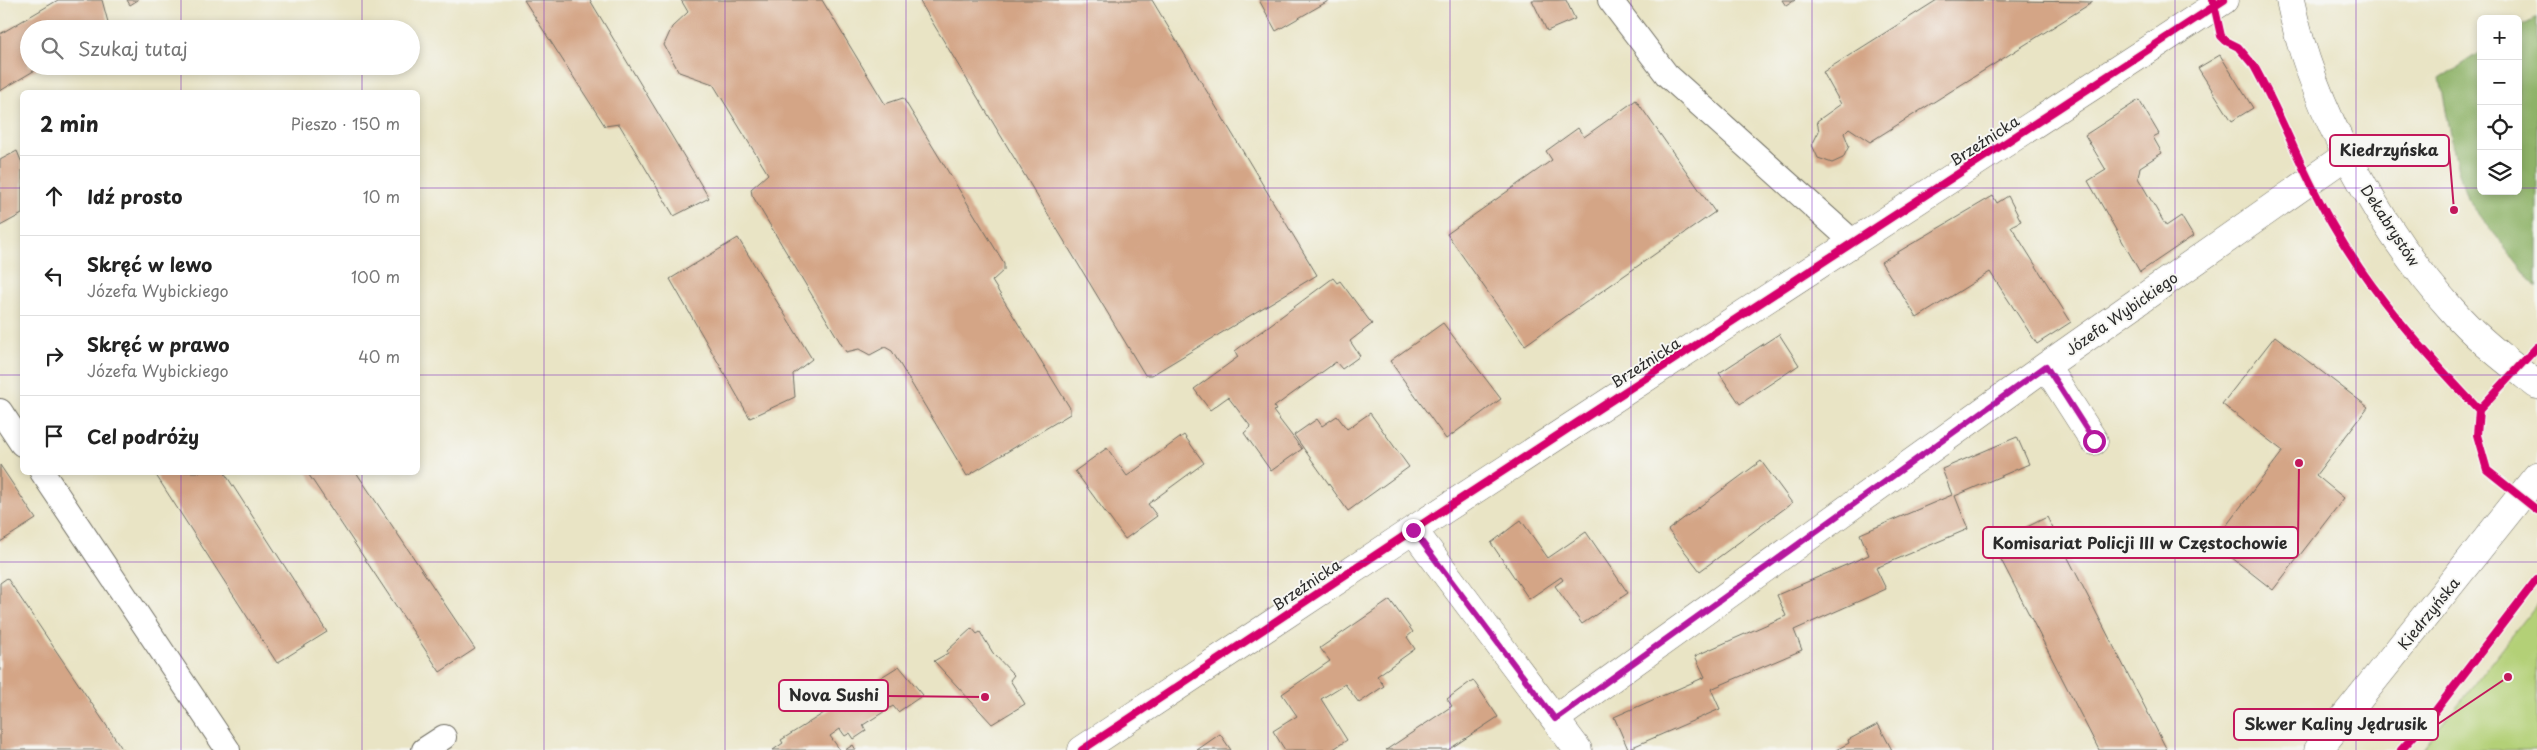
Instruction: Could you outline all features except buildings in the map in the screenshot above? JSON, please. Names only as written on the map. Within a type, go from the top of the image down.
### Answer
[{"type":"street","name":"Brzeźnicka","points":[[1082,750],[1413,530],[2224,0]]},
{"type":"street","name":"Dekabrystów","points":[[2290,0],[2308,64],[2334,128],[2374,203],[2409,258],[2453,311],[2537,385]]},
{"type":"street","name":"Józefa Wybickiego","points":[[1555,719],[2046,366],[2348,154]]},
{"type":"street","points":[[2046,366],[2094,441]]},
{"type":"street","name":"Kiedrzyńska","points":[[2318,750],[2537,476]]},
{"type":"street","points":[[1413,530],[1578,750]]},
{"type":"lane","points":[[1610,0],[1666,75],[1853,242]]},
{"type":"lane","points":[[0,411],[20,441]]},
{"type":"lane","points":[[44,475],[228,750]]},
{"type":"lane","points":[[424,750],[444,737]]},
{"type":"green space","points":[[2537,17],[2537,288],[2467,199],[2457,166],[2440,79],[2477,55],[2477,195],[2522,195],[2522,26]]},
{"type":"green space","points":[[2537,604],[2537,750],[2422,750]]},
{"type":"cycle path","points":[[2213,0],[2221,36],[2238,47],[2254,66],[2322,207],[2348,251],[2400,322],[2479,410]]},
{"type":"cycle path","points":[[1082,750],[1413,530],[2224,0]]},
{"type":"cycle path","points":[[2537,347],[2479,410],[2477,435],[2487,470],[2537,510]]},
{"type":"cycle path","points":[[2401,750],[2426,723],[2537,579]]},
{"type":"place","name":"Kiedrzyńska","points":[[2454,210]]},
{"type":"place","name":"Komisariat Policji III w Częstochowie","points":[[2299,463]]},
{"type":"place","name":"Skwer Kaliny Jędrusik","points":[[2508,677]]},
{"type":"place","name":"Nova Sushi","points":[[985,697]]},
{"type":"route","points":[[1413,530],[1555,719],[2046,366],[2094,441]]}]
